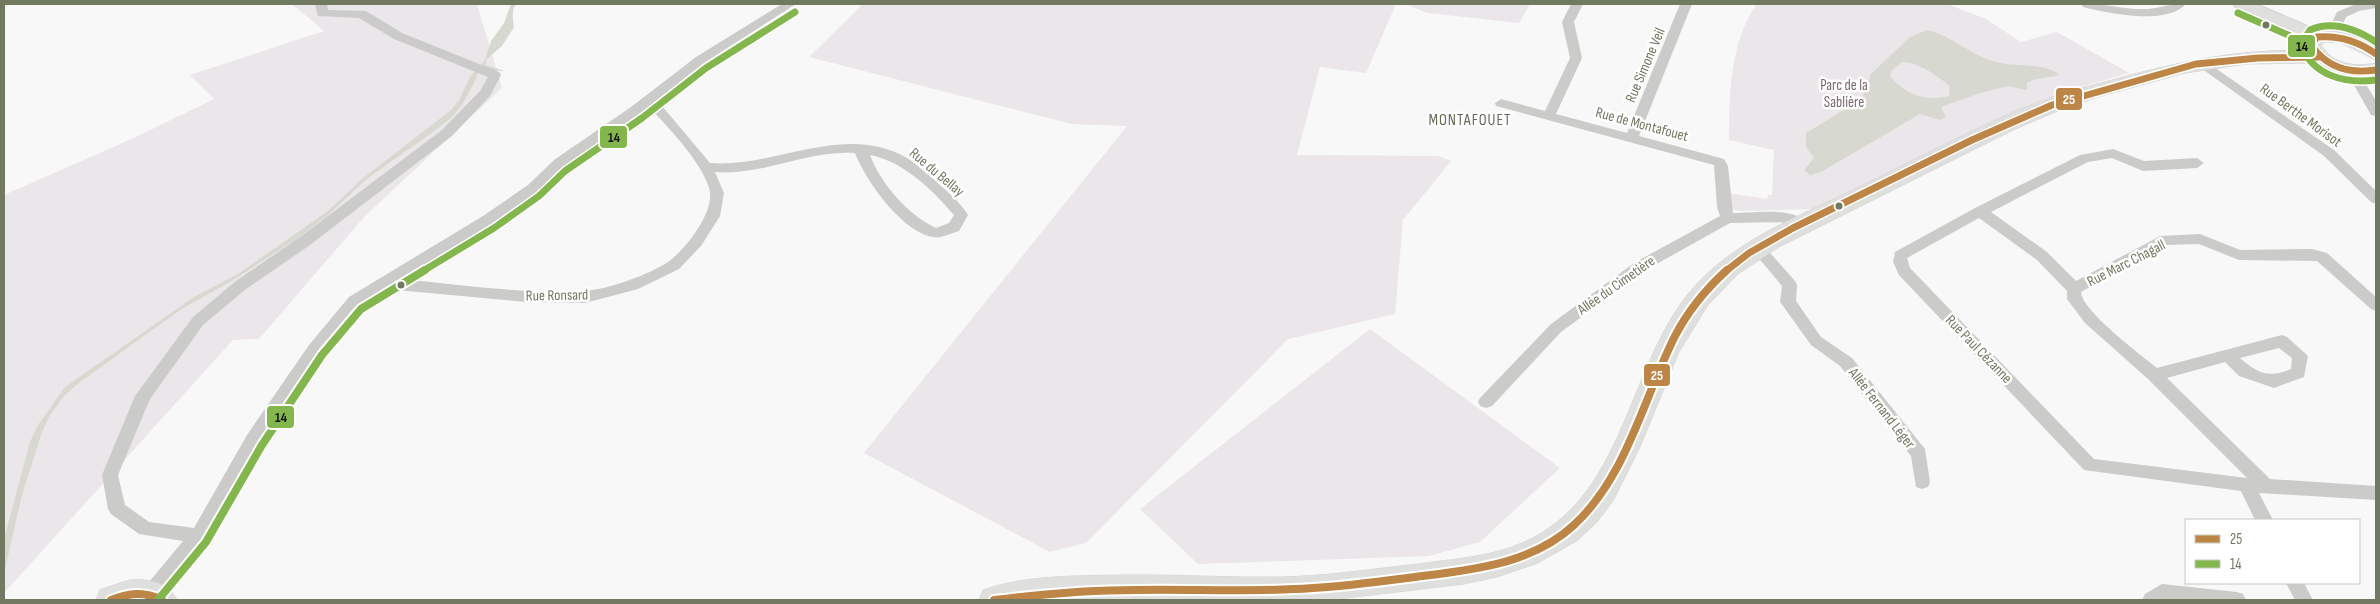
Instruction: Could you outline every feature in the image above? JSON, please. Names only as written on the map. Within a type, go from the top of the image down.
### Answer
[{"type":"main road","points":[[994,600],[1075,590],[1133,586],[1280,590],[1332,587],[1463,571],[1506,561],[1542,547],[1568,530],[1590,510],[1605,491],[1619,467],[1657,371],[1679,328],[1702,294],[1723,275],[1759,250],[1801,225],[2027,114],[2076,96],[2256,57],[2318,47],[2338,36],[2361,43],[2376,54]]},
{"type":"main road","points":[[2318,47],[2334,66],[2362,73],[2376,70]]},
{"type":"main road","points":[[111,600],[138,592],[156,597]]},
{"type":"street","points":[[198,536],[145,529],[117,509],[110,475],[144,396],[198,321],[241,285],[305,240],[447,133],[486,93],[495,75],[398,36],[362,14],[322,13],[321,4]]},
{"type":"street","points":[[156,597],[212,515],[253,440],[314,349],[354,301],[380,283],[488,220],[533,188],[560,163],[700,60],[790,4]]},
{"type":"street","points":[[1549,116],[1576,58],[1568,22],[1577,4]]},
{"type":"street","name":"Rue Simone Veil","points":[[1632,138],[1686,4]]},
{"type":"street","points":[[2086,4],[2112,10],[2154,13],[2180,4]]},
{"type":"street","points":[[2242,4],[2318,47]]},
{"type":"street","points":[[2338,36],[2335,29],[2341,14],[2356,8],[2376,4]]},
{"type":"street","name":"Rue Berthe Morisot","points":[[2208,68],[2329,153],[2376,199]]},
{"type":"street","points":[[2352,71],[2376,112]]},
{"type":"street","name":"Rue Ronsard","points":[[380,283],[526,296],[585,297],[632,285],[674,265],[696,242],[713,216],[718,193],[706,167],[649,99]]},
{"type":"street","name":"Rue de Montafouet","points":[[1500,103],[1719,162],[1721,166],[1724,207],[1728,218]]},
{"type":"street","name":"Rue du Bellay","points":[[706,167],[728,170],[772,163],[808,152],[860,148],[900,159],[951,201],[961,215],[954,227],[935,233],[915,224],[878,183],[860,148]]},
{"type":"street","name":"Rue Paul Cézanne","points":[[2197,163],[2143,166],[2113,153],[2085,158],[1980,211],[1900,256],[1900,262],[1904,271],[2090,465],[2246,485],[2376,493]]},
{"type":"street","points":[[1980,211],[2042,256],[2074,289]]},
{"type":"street","name":"Allée du Cimetière","points":[[1486,402],[1556,328],[1638,267],[1728,218],[1781,217],[1792,219],[1801,225]]},
{"type":"street","name":"Rue Marc Chagall","points":[[2267,486],[2154,375],[2090,319],[2074,299],[2074,289],[2165,240],[2200,239],[2239,255],[2312,254],[2322,257],[2376,305]]},
{"type":"street","name":"Allée Fernand Léger","points":[[1759,250],[1790,285],[1788,302],[1816,341],[1846,362],[1919,454],[1922,482]]},
{"type":"street","points":[[2154,375],[2227,354]]},
{"type":"street","points":[[2246,485],[2263,519]]},
{"type":"street","points":[[2296,584],[2304,600]]},
{"type":"street","points":[[2151,600],[2162,592],[2237,600]]},
{"type":"green space","points":[[292,4],[477,4],[502,88],[365,216],[259,339],[233,340],[4,593],[4,195],[136,137],[214,99],[190,75],[324,31]]},
{"type":"green space","points":[[863,4],[1396,4],[1366,73],[1320,67],[1297,155],[1438,156],[1451,161],[1403,220],[1395,314],[1288,339],[1086,543],[1050,552],[864,453],[1127,126],[1072,124],[809,57]]},
{"type":"green space","points":[[1406,4],[1530,4],[1519,23],[1427,13]]},
{"type":"green space","name":"Parc de la Sablière","points":[[1757,4],[1947,4],[1986,19],[2021,42],[2057,32],[2129,73],[2060,93],[2031,104],[1978,128],[1816,209],[1738,211],[1732,209],[1727,193],[1767,199],[1768,195],[1772,195],[1774,150],[1729,140],[1731,87],[1736,52],[1748,19]]},
{"type":"green space","points":[[1370,329],[1560,468],[1480,542],[1429,556],[1198,564],[1140,509]]},
{"type":"shaded area","points":[[511,4],[516,4],[513,12],[514,27],[502,46],[487,59],[485,65],[505,71],[479,70],[462,105],[451,118],[368,178],[329,214],[298,238],[233,280],[180,310],[80,382],[64,396],[50,415],[42,432],[22,495],[4,573],[4,539],[30,442],[38,425],[65,387],[194,297],[238,274],[328,211],[362,179],[451,110],[459,100],[470,77],[485,60],[491,41],[504,23]]},
{"type":"shaded area","points":[[1926,30],[1944,36],[1987,59],[2003,64],[2047,69],[2059,75],[2031,81],[2027,83],[2027,90],[2008,86],[1977,94],[1941,107],[1946,117],[1940,120],[1920,114],[1821,172],[1810,175],[1804,170],[1814,158],[1806,147],[1806,133],[1862,99],[1871,74],[1909,38]],"holes":[[[1902,62],[1928,70],[1950,86],[1949,96],[1940,98],[1924,97],[1902,88],[1890,76],[1892,70]]]},
{"type":"transit line","name":"14","points":[[158,600],[206,542],[262,445],[322,355],[361,309],[494,228],[539,196],[565,171],[642,118],[706,68],[795,12]]},
{"type":"transit line","name":"14","points":[[2238,13],[2313,46]]},
{"type":"transit line","name":"14","points":[[2376,42],[2353,30],[2335,25],[2326,25],[2310,30],[2301,45],[2305,56],[2312,64],[2331,76],[2354,81],[2376,80]]},
{"type":"transit line","name":"25","points":[[2376,54],[2362,45],[2341,37],[2317,37],[2311,45],[2323,59],[2339,68],[2357,71],[2376,70]]},
{"type":"transit line","name":"25","points":[[994,600],[1065,592],[1278,590],[1330,587],[1464,571],[1513,560],[1528,554],[1543,547],[1573,526],[1597,499],[1616,469],[1660,368],[1676,335],[1695,304],[1711,285],[1749,253],[1793,228],[1972,140],[2063,101],[2196,64],[2258,58],[2319,57]]},
{"type":"transit line","name":"25","points":[[111,600],[137,593],[143,593],[162,600]]},
{"type":"district","name":"MONTAFOUET","points":[[1470,119]]}]
